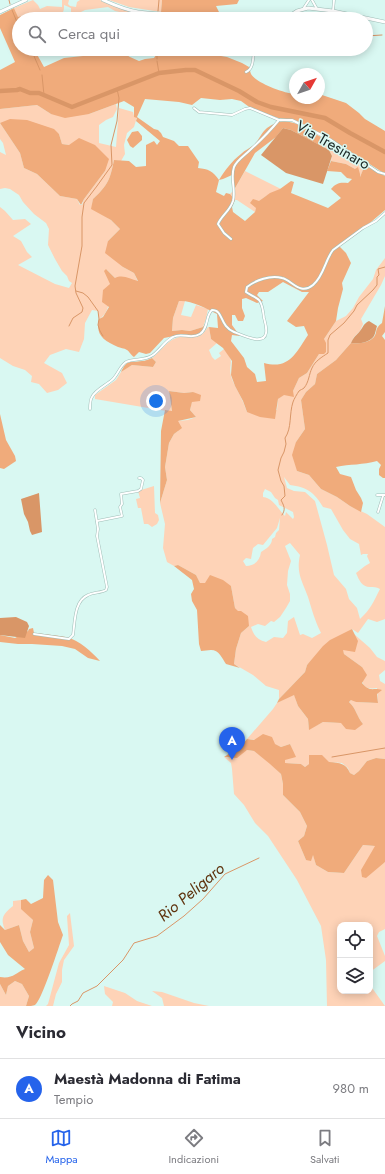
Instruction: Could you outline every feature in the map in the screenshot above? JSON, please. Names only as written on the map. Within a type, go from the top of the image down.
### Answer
[{"type":"main road","points":[[0,12],[26,0]]},
{"type":"main road","points":[[103,0],[138,12]]},
{"type":"main road","points":[[298,12],[303,9],[317,9],[338,12]]},
{"type":"main road","points":[[373,19],[385,22]]},
{"type":"street","points":[[303,9],[309,0]]},
{"type":"street","points":[[312,0],[317,9]]},
{"type":"street","points":[[333,11],[334,0]]},
{"type":"street","points":[[246,72],[251,68],[253,56]]},
{"type":"street","name":"Via Tresinaro","points":[[194,108],[199,112],[232,115],[250,108],[279,120],[292,120],[331,140],[378,172],[385,174]]},
{"type":"street","points":[[231,239],[224,233],[218,224],[219,220],[228,211],[234,200],[234,167],[239,160],[249,152],[279,120]]},
{"type":"street","points":[[90,409],[91,398],[94,394],[113,379],[124,364],[129,361],[151,357],[169,340],[176,336],[194,336],[200,334],[204,330],[209,312],[212,310],[216,310],[219,313],[224,324],[231,330],[255,339],[260,340],[264,338],[266,335],[266,330],[261,303],[258,299],[246,292],[247,287],[260,280],[280,278],[285,279],[300,288],[309,288],[318,280],[333,250],[363,228],[376,221],[385,212]]},
{"type":"street","points":[[97,521],[122,516],[120,508],[122,504],[121,494],[138,491],[141,489],[143,480],[139,478]]},
{"type":"street","points":[[378,495],[384,495],[378,512]]},
{"type":"street","points":[[34,634],[69,639],[73,635],[76,610],[83,598],[93,593],[106,590],[107,587],[97,536],[98,529],[95,510]]},
{"type":"shaded area","points":[[33,0],[40,9],[47,6],[62,7],[62,0],[69,0],[68,4],[70,6],[76,7],[77,2],[80,0],[100,0],[117,7],[138,12],[120,12],[108,7],[85,10],[81,12],[71,12],[71,8],[64,5],[62,12],[16,12],[14,8]]},
{"type":"shaded area","points":[[109,0],[162,0],[161,12],[129,7]]},
{"type":"shaded area","points":[[162,0],[239,0],[237,4],[216,6],[219,12],[161,12]]},
{"type":"shaded area","points":[[14,8],[16,12],[12,12],[12,55],[0,28],[0,15]]},
{"type":"shaded area","points":[[12,56],[38,56],[44,67],[64,58],[83,56],[128,56],[139,61],[154,58],[155,56],[221,56],[227,57],[249,67],[251,74],[258,81],[277,90],[289,93],[289,104],[325,104],[325,96],[346,103],[365,119],[385,131],[385,173],[332,140],[295,120],[278,118],[252,109],[241,101],[232,99],[220,100],[201,98],[192,105],[179,102],[145,99],[137,117],[154,129],[158,130],[163,137],[174,141],[179,146],[188,146],[199,162],[198,168],[210,171],[215,174],[219,180],[216,192],[224,196],[226,193],[230,194],[235,200],[232,207],[233,212],[245,221],[255,212],[256,208],[250,203],[253,199],[259,201],[291,181],[294,182],[291,193],[328,208],[341,198],[331,189],[336,184],[348,183],[352,179],[347,178],[341,172],[327,171],[331,161],[346,164],[355,169],[358,167],[360,177],[365,165],[385,176],[385,210],[371,222],[338,245],[346,253],[351,263],[342,283],[343,289],[336,321],[324,339],[326,343],[326,352],[324,354],[319,354],[307,373],[299,378],[293,391],[294,397],[284,395],[278,399],[275,419],[260,417],[247,412],[231,375],[232,361],[223,348],[211,339],[209,327],[218,328],[217,314],[203,307],[193,303],[179,301],[173,318],[172,331],[190,331],[203,327],[205,324],[204,330],[197,336],[179,335],[164,338],[150,353],[146,354],[139,352],[134,357],[127,350],[113,345],[102,337],[98,329],[99,319],[103,317],[109,307],[102,302],[103,290],[110,284],[104,271],[106,269],[115,278],[124,277],[138,281],[134,273],[123,267],[105,253],[108,241],[120,229],[111,220],[91,209],[93,199],[108,182],[114,160],[129,161],[136,167],[146,166],[146,145],[154,141],[157,145],[160,141],[136,121],[137,118],[134,117],[134,107],[124,101],[89,114],[65,118],[51,114],[37,105],[0,109],[0,70],[15,62]],"holes":[[[283,282],[302,292],[309,292],[287,321],[296,327],[304,326],[308,335],[295,354],[286,362],[273,365],[264,363],[266,381],[257,382],[255,374],[247,367],[244,358],[231,341],[232,335],[240,336],[232,325],[232,315],[235,315],[238,321],[243,321],[245,316],[242,308],[242,299],[246,298],[257,303],[263,301],[257,295],[259,292],[268,292]]]},
{"type":"shaded area","points":[[116,104],[117,109],[113,117],[99,125],[99,143],[116,147],[119,108],[133,112],[134,116],[137,117],[134,127],[127,133],[124,145],[125,154],[121,161],[114,160],[108,182],[93,199],[92,208],[111,220],[120,229],[108,241],[123,267],[134,273],[138,282],[115,278],[106,269],[109,278],[110,298],[106,313],[99,319],[98,311],[92,310],[85,323],[84,339],[79,352],[66,349],[50,355],[44,363],[62,373],[67,383],[58,390],[47,393],[39,384],[31,382],[32,376],[25,370],[13,366],[0,358],[0,207],[13,220],[25,219],[31,224],[13,236],[21,241],[27,252],[32,257],[18,265],[55,284],[69,288],[72,283],[62,271],[48,245],[49,229],[46,223],[34,214],[19,195],[10,189],[0,189],[0,152],[6,155],[3,143],[0,139],[0,109],[37,105],[51,114],[89,114]],"holes":[[[0,123],[59,134],[62,144],[69,145],[105,171],[84,199],[82,205],[80,205],[77,199],[60,196],[37,174],[24,168],[20,153]]]},
{"type":"shaded area","points":[[10,119],[27,120],[54,129],[59,134],[62,144],[69,145],[79,138],[95,145],[109,159],[105,171],[81,205],[77,199],[60,196],[37,174],[24,168],[20,153],[0,123]]},
{"type":"shaded area","points":[[281,122],[295,123],[321,137],[319,145],[291,130],[283,128],[276,137],[255,153],[234,190],[232,175],[219,180],[226,169],[254,145],[267,128],[274,124]]},
{"type":"shaded area","points":[[283,128],[291,130],[329,150],[332,156],[323,184],[286,173],[261,155]]},
{"type":"shaded area","points":[[138,131],[142,136],[142,140],[133,148],[127,140],[132,132]]},
{"type":"shaded area","points":[[321,137],[365,165],[358,182],[355,169],[346,164],[331,161],[332,156],[329,150],[319,145]]},
{"type":"shaded area","points":[[245,171],[281,189],[262,199],[255,212],[235,200],[230,194]]},
{"type":"shaded area","points":[[385,258],[385,276],[361,319],[363,324],[360,331],[336,360],[317,374],[315,384],[306,392],[301,400],[305,429],[296,442],[297,471],[309,475],[321,489],[367,514],[385,527],[385,619],[377,622],[368,619],[358,633],[352,629],[315,657],[307,665],[305,672],[279,699],[279,690],[266,686],[253,675],[234,664],[236,649],[241,633],[249,626],[235,608],[231,586],[200,583],[196,575],[178,565],[174,566],[167,562],[163,548],[165,524],[160,503],[167,480],[165,467],[169,443],[174,434],[178,431],[178,421],[196,417],[190,410],[192,401],[200,401],[193,392],[184,393],[169,391],[172,412],[95,399],[95,395],[116,380],[121,372],[132,365],[153,367],[156,362],[152,358],[173,339],[181,337],[197,337],[209,327],[211,339],[217,343],[209,350],[212,357],[215,360],[221,356],[219,353],[224,349],[230,357],[230,371],[232,379],[247,412],[277,410],[278,399],[284,394],[293,391],[299,378],[307,373],[319,354],[324,339],[336,321],[346,316],[353,308],[359,297],[373,279],[376,270]],"holes":[[[284,477],[290,485],[301,487],[310,491],[323,507],[331,509],[350,539],[359,544],[361,555],[368,554],[367,556],[370,563],[356,573],[360,581],[365,586],[380,589],[369,609],[360,619],[357,608],[349,599],[346,589],[334,575],[315,501],[305,492],[294,491],[287,488]],[[265,489],[271,492],[278,500],[279,505],[293,512],[293,519],[286,512],[285,516],[270,499],[263,497]],[[280,518],[279,530],[272,539],[270,545],[261,552],[260,558],[256,562],[252,565],[246,566],[243,561],[246,558],[251,559],[253,548],[258,544],[263,545],[277,528]],[[290,543],[300,555],[300,577],[321,633],[312,638],[303,634],[300,635],[294,617],[288,621],[287,633],[283,638],[274,637],[266,642],[260,640],[253,632],[251,627],[258,624],[265,626],[271,621],[274,622],[280,617],[290,601],[290,594],[287,585],[288,571],[291,561],[285,546]]]},
{"type":"shaded area","points":[[179,301],[185,301],[181,315],[191,317],[196,305],[208,309],[203,327],[190,331],[172,331],[173,318]]},
{"type":"shaded area","points":[[385,306],[385,332],[382,336],[385,340],[385,478],[379,475],[381,465],[377,461],[336,467],[340,474],[351,477],[363,503],[361,512],[321,489],[309,475],[297,471],[292,455],[296,442],[305,429],[301,400],[306,392],[315,384],[317,374],[336,360],[351,343],[363,343],[374,337],[377,328],[382,323]]},
{"type":"shaded area","points":[[369,321],[377,326],[374,336],[364,342],[351,343],[354,337]]},
{"type":"shaded area","points":[[152,358],[156,362],[153,367],[132,365],[121,372],[127,363],[144,361]]},
{"type":"shaded area","points":[[169,391],[184,393],[193,392],[201,395],[200,401],[192,402],[190,410],[196,417],[178,421],[182,428],[174,434],[169,443],[165,467],[167,480],[160,503],[161,431],[165,410],[172,411]]},
{"type":"shaded area","points":[[0,414],[6,440],[15,456],[16,461],[4,469],[0,468]]},
{"type":"shaded area","points":[[154,486],[155,513],[158,515],[159,520],[157,524],[152,527],[148,524],[144,524],[141,508],[138,508],[136,499],[140,498],[138,491]]},
{"type":"shaded area","points":[[39,493],[42,532],[32,535],[24,514],[21,499]]},
{"type":"shaded area","points":[[178,565],[196,575],[200,583],[205,583],[210,575],[223,580],[231,586],[235,608],[248,616],[249,626],[241,633],[236,649],[234,664],[240,668],[226,664],[220,655],[214,650],[201,651],[199,644],[197,610],[192,601],[191,594],[194,589],[192,580],[174,566]]},
{"type":"shaded area","points":[[16,617],[27,622],[29,626],[25,638],[0,635],[0,618]]},
{"type":"shaded area","points":[[33,628],[34,633],[66,637],[76,641],[89,650],[100,661],[88,658],[75,649],[62,646],[0,642],[0,635],[15,638]]},
{"type":"shaded area","points":[[352,629],[358,641],[355,652],[343,650],[344,654],[362,667],[367,675],[362,683],[367,688],[382,690],[377,694],[378,703],[356,702],[351,700],[349,702],[363,724],[355,730],[346,729],[341,723],[323,722],[309,730],[308,719],[298,706],[294,695],[277,703],[305,672],[307,665],[323,646],[330,640]]},
{"type":"shaded area","points":[[354,634],[370,648],[377,657],[385,661],[385,670],[379,675],[380,681],[385,684],[385,759],[376,758],[367,761],[354,775],[350,773],[348,768],[342,763],[329,762],[309,764],[305,767],[301,764],[285,763],[284,760],[293,752],[290,744],[281,747],[247,739],[277,703],[294,694],[298,706],[308,719],[309,729],[323,722],[363,724],[349,702],[352,699],[356,702],[378,703],[377,688],[367,688],[363,684],[362,667],[344,654],[342,649],[357,641]]},
{"type":"shaded area","points":[[263,734],[272,737],[275,744],[281,747],[290,744],[296,757],[285,760],[285,763],[301,764],[305,767],[309,764],[309,755],[322,755],[329,762],[344,765],[350,773],[354,775],[367,761],[376,758],[385,759],[385,862],[366,878],[362,877],[361,870],[375,846],[363,845],[344,873],[328,872],[316,865],[313,855],[311,861],[306,860],[298,841],[304,836],[307,826],[300,812],[283,795],[281,774],[254,751],[247,750],[237,758],[224,757],[242,745],[247,739],[254,740]]},
{"type":"shaded area","points":[[247,750],[254,751],[270,763],[281,774],[283,795],[300,812],[307,826],[304,836],[298,841],[306,860],[313,854],[316,865],[328,872],[344,873],[363,845],[375,846],[383,863],[385,862],[385,929],[379,932],[377,936],[385,956],[385,961],[373,970],[373,922],[337,922],[337,994],[373,994],[373,989],[385,1006],[327,1006],[326,960],[321,926],[297,880],[268,836],[255,823],[244,805],[234,794],[231,763],[224,757],[229,758]]},
{"type":"shaded area","points":[[48,875],[53,880],[58,922],[63,935],[42,994],[35,1005],[26,1006],[29,996],[22,984],[15,981],[8,986],[6,995],[0,984],[0,977],[11,976],[25,969],[8,955],[0,942],[0,925],[5,930],[19,925],[23,941],[29,952],[34,948],[30,932],[33,920],[21,909],[21,900],[26,899],[31,904],[43,898],[44,880]]},
{"type":"shaded area","points":[[21,900],[22,909],[33,920],[30,932],[34,948],[29,952],[23,941],[19,925],[5,930],[3,922],[3,916],[13,906],[13,901]]},
{"type":"shaded area","points":[[70,913],[74,946],[64,960],[62,982],[56,994],[53,1006],[46,1006],[48,1004],[59,963],[69,945],[67,916]]},
{"type":"shaded area","points":[[15,981],[22,984],[29,996],[26,1006],[0,1006],[0,984],[6,995],[8,986]]},
{"type":"shaded area","points":[[104,986],[125,993],[137,1001],[152,1006],[112,1006],[113,1002],[105,994]]},
{"type":"shaded area","points":[[152,991],[162,992],[194,1003],[209,1006],[164,1006],[162,998]]},
{"type":"waterway","points":[[9,0],[10,4]]},
{"type":"waterway","points":[[158,11],[159,0]]},
{"type":"waterway","points":[[373,36],[382,35]]},
{"type":"waterway","points":[[34,56],[40,70]]},
{"type":"waterway","points":[[157,61],[159,73]]},
{"type":"waterway","points":[[0,91],[20,89],[30,93],[39,93],[72,107],[159,73],[195,70],[239,91],[257,102],[271,107],[325,118],[385,152]]},
{"type":"waterway","points":[[42,75],[44,95]]},
{"type":"waterway","points":[[69,326],[73,318],[82,312],[83,308],[76,293],[75,286],[82,246],[82,217],[84,203],[112,165],[111,145],[117,121],[119,98],[117,89]]},
{"type":"waterway","points":[[282,515],[284,508],[281,500],[285,496],[284,486],[278,470],[286,444],[285,438],[289,430],[293,401],[299,391],[306,386],[315,363],[328,353],[328,340],[330,335],[344,323],[357,305],[373,290],[377,285],[377,277],[379,275],[378,269],[385,267]]},
{"type":"waterway","points":[[76,291],[83,293],[88,297],[98,311],[98,325],[103,336]]},
{"type":"waterway","points":[[332,757],[385,748]]},
{"type":"waterway","name":"Rio Peligaro","points":[[70,1006],[78,1001],[83,993],[97,986],[123,960],[134,943],[157,936],[184,916],[203,899],[225,874],[259,858]]},
{"type":"place","name":"Maestà Madonna di Fatima","points":[[232,760]]}]
